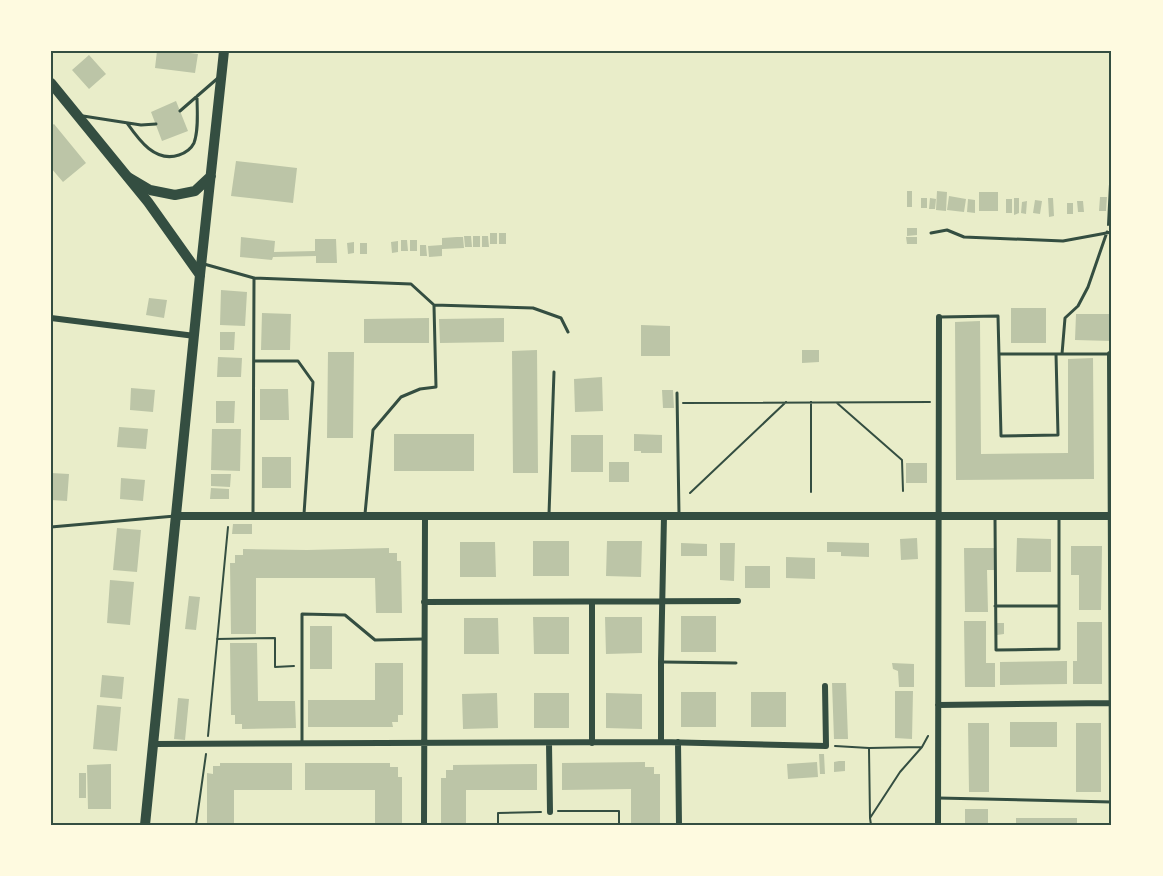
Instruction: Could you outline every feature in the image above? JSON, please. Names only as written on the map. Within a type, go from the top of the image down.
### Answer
[{"type":"main road","points":[[145,825],[224,51]]},
{"type":"main road","points":[[51,83],[148,201],[200,275]]},
{"type":"main road","points":[[125,175],[150,190],[175,195],[195,191],[211,176]]},
{"type":"street","points":[[938,825],[939,317]]},
{"type":"street","points":[[51,318],[195,336]]},
{"type":"street","points":[[1111,354],[1112,776]]},
{"type":"street","points":[[176,516],[1111,516]]},
{"type":"street","points":[[424,825],[425,516]]},
{"type":"street","points":[[662,742],[664,516]]},
{"type":"street","points":[[424,602],[738,601]]},
{"type":"street","points":[[592,602],[592,743]]},
{"type":"street","points":[[154,744],[678,742],[826,746],[825,686]]},
{"type":"street","points":[[938,705],[1112,703]]},
{"type":"street","points":[[678,742],[679,825]]},
{"type":"street","points":[[549,743],[550,812]]},
{"type":"lane","points":[[180,111],[222,75]]},
{"type":"lane","points":[[127,123],[150,150],[161,156],[175,157],[185,153],[193,146],[197,96]]},
{"type":"lane","points":[[77,115],[141,125],[156,124]]},
{"type":"lane","points":[[931,233],[947,230],[964,237],[1063,241],[1110,232]]},
{"type":"lane","points":[[1062,354],[1065,318],[1078,306],[1088,287],[1110,232]]},
{"type":"lane","points":[[201,263],[254,278],[411,284],[434,305],[533,308],[561,318],[568,332]]},
{"type":"lane","points":[[253,516],[254,278]]},
{"type":"lane","points":[[365,516],[373,430],[401,397],[420,389],[435,387],[434,305]]},
{"type":"lane","points":[[939,317],[998,316],[1001,436],[1058,435],[1056,354]]},
{"type":"lane","points":[[999,354],[1111,354]]},
{"type":"lane","points":[[253,361],[298,361],[313,381],[304,516]]},
{"type":"lane","points":[[549,516],[554,372]]},
{"type":"lane","points":[[677,393],[679,516]]},
{"type":"lane","points":[[51,527],[176,516]]},
{"type":"lane","points":[[995,516],[996,650],[1059,649],[1059,516]]},
{"type":"lane","points":[[996,606],[1059,606]]},
{"type":"lane","points":[[302,744],[302,614],[345,615],[375,639],[424,639]]},
{"type":"lane","points":[[661,662],[736,663]]},
{"type":"lane","points":[[938,798],[1112,802]]},
{"type":"path","points":[[1110,232],[1112,177]]},
{"type":"path","points":[[690,493],[786,402]]},
{"type":"path","points":[[811,402],[811,492]]},
{"type":"path","points":[[836,402],[902,460],[903,490]]},
{"type":"path","points":[[678,403],[939,402]]},
{"type":"path","points":[[196,825],[208,743],[229,516]]},
{"type":"path","points":[[217,639],[275,638],[275,666],[302,666]]},
{"type":"path","points":[[870,818],[900,772],[922,747],[930,732]]},
{"type":"path","points":[[826,746],[922,747]]},
{"type":"path","points":[[869,748],[871,825]]},
{"type":"path","points":[[498,825],[498,813],[619,811],[620,825]]},
{"type":"building","points":[[157,51],[198,54],[195,73],[155,68]]},
{"type":"building","points":[[89,55],[106,74],[89,89],[72,70]]},
{"type":"building","points":[[176,101],[188,131],[162,141],[151,112]]},
{"type":"building","points":[[54,124],[86,163],[63,182],[51,168],[51,126]]},
{"type":"building","points":[[236,161],[297,168],[293,203],[231,196]]},
{"type":"building","points":[[907,191],[912,191],[912,207],[907,207]]},
{"type":"building","points":[[937,191],[947,192],[946,211],[936,210]]},
{"type":"building","points":[[979,192],[998,192],[998,211],[979,211]]},
{"type":"building","points":[[949,196],[966,199],[964,212],[947,210]]},
{"type":"building","points":[[1100,197],[1107,197],[1106,211],[1099,211]]},
{"type":"building","points":[[921,198],[927,198],[927,208],[921,208]]},
{"type":"building","points":[[930,198],[936,199],[935,209],[929,209]]},
{"type":"building","points":[[1014,198],[1019,198],[1019,213],[1014,215]]},
{"type":"building","points":[[1048,198],[1053,198],[1054,216],[1049,217]]},
{"type":"building","points":[[968,199],[975,200],[975,213],[967,212]]},
{"type":"building","points":[[1006,199],[1012,199],[1012,213],[1006,213]]},
{"type":"building","points":[[1035,200],[1042,201],[1040,214],[1033,213]]},
{"type":"building","points":[[1027,201],[1026,214],[1021,213],[1022,202]]},
{"type":"building","points":[[1077,201],[1083,201],[1084,212],[1078,212]]},
{"type":"building","points":[[1067,203],[1073,203],[1073,214],[1067,214]]},
{"type":"building","points":[[907,228],[917,228],[917,235],[907,236]]},
{"type":"building","points":[[490,233],[497,233],[497,244],[490,244]]},
{"type":"building","points":[[499,233],[506,233],[506,244],[499,244]]},
{"type":"building","points":[[464,236],[471,236],[472,247],[465,247]]},
{"type":"building","points":[[473,236],[480,236],[480,247],[473,247]]},
{"type":"building","points":[[482,236],[488,236],[489,247],[482,247]]},
{"type":"building","points":[[241,237],[275,241],[274,252],[315,251],[315,239],[336,239],[337,263],[316,263],[316,256],[273,257],[272,260],[240,257]]},
{"type":"building","points":[[463,237],[464,248],[442,249],[442,256],[429,257],[428,246],[442,245],[442,238]]},
{"type":"building","points":[[906,237],[917,237],[917,244],[907,244]]},
{"type":"building","points":[[401,240],[407,240],[408,251],[401,251]]},
{"type":"building","points":[[410,240],[417,240],[417,251],[410,251]]},
{"type":"building","points":[[398,241],[398,252],[392,253],[391,242]]},
{"type":"building","points":[[354,242],[354,253],[348,254],[347,243]]},
{"type":"building","points":[[360,243],[367,243],[367,254],[360,254]]},
{"type":"building","points":[[420,245],[426,245],[427,256],[420,256]]},
{"type":"building","points":[[221,290],[247,292],[245,326],[220,325]]},
{"type":"building","points":[[149,298],[167,300],[164,318],[146,315]]},
{"type":"building","points":[[1011,308],[1046,308],[1046,343],[1011,343]]},
{"type":"building","points":[[262,313],[291,314],[290,350],[261,350]]},
{"type":"building","points":[[1076,314],[1112,314],[1112,341],[1075,340]]},
{"type":"building","points":[[429,318],[429,343],[364,343],[364,319]]},
{"type":"building","points":[[504,318],[504,342],[440,343],[439,319]]},
{"type":"building","points":[[980,321],[981,454],[1068,453],[1068,359],[1093,358],[1094,479],[956,480],[955,322]]},
{"type":"building","points":[[641,325],[670,326],[670,356],[641,356]]},
{"type":"building","points":[[220,332],[235,332],[234,350],[220,350]]},
{"type":"building","points":[[537,350],[538,473],[513,473],[512,351]]},
{"type":"building","points":[[802,350],[819,350],[819,362],[802,363]]},
{"type":"building","points":[[328,352],[354,352],[353,438],[327,438]]},
{"type":"building","points":[[218,357],[242,358],[241,377],[217,377]]},
{"type":"building","points":[[602,377],[603,411],[575,412],[574,379]]},
{"type":"building","points":[[131,388],[155,390],[153,412],[130,410]]},
{"type":"building","points":[[260,389],[288,389],[289,420],[260,420]]},
{"type":"building","points":[[662,390],[673,390],[674,408],[663,408]]},
{"type":"building","points":[[216,401],[235,401],[234,423],[216,423]]},
{"type":"building","points":[[119,427],[148,429],[146,449],[117,447]]},
{"type":"building","points":[[212,429],[241,429],[240,471],[211,470]]},
{"type":"building","points":[[394,434],[474,434],[474,471],[394,471]]},
{"type":"building","points":[[634,434],[662,435],[662,453],[634,451]]},
{"type":"building","points":[[571,435],[603,435],[603,472],[571,472]]},
{"type":"building","points":[[262,457],[291,457],[291,488],[262,488]]},
{"type":"building","points":[[609,462],[629,462],[629,482],[609,482]]},
{"type":"building","points":[[906,463],[927,463],[927,483],[906,483]]},
{"type":"building","points":[[51,473],[69,474],[67,501],[51,500]]},
{"type":"building","points":[[211,474],[231,474],[230,487],[211,486]]},
{"type":"building","points":[[121,478],[145,480],[143,501],[120,499]]},
{"type":"building","points":[[211,488],[229,489],[229,499],[210,499]]},
{"type":"building","points":[[233,524],[252,524],[252,534],[232,534]]},
{"type":"building","points":[[117,528],[141,530],[137,572],[113,570]]},
{"type":"building","points":[[917,538],[918,559],[901,560],[900,539]]},
{"type":"building","points":[[1017,538],[1051,539],[1051,572],[1016,572]]},
{"type":"building","points":[[533,541],[569,541],[569,576],[533,576]]},
{"type":"building","points":[[607,541],[642,541],[641,577],[606,576]]},
{"type":"building","points":[[460,542],[495,542],[496,577],[460,577]]},
{"type":"building","points":[[827,542],[869,543],[869,557],[841,556],[841,552],[827,552]]},
{"type":"building","points":[[681,543],[707,544],[707,556],[681,556]]},
{"type":"building","points":[[720,543],[735,543],[734,581],[720,580]]},
{"type":"building","points":[[1071,546],[1102,546],[1101,610],[1079,610],[1079,575],[1071,575]]},
{"type":"building","points":[[389,548],[389,553],[397,553],[397,561],[401,561],[402,613],[376,613],[375,578],[256,578],[256,634],[231,634],[230,563],[235,563],[235,555],[243,555],[243,549]]},
{"type":"building","points":[[964,548],[994,548],[994,570],[987,570],[988,612],[965,612]]},
{"type":"building","points":[[786,557],[815,558],[815,579],[786,578]]},
{"type":"building","points":[[745,566],[770,566],[770,588],[745,588]]},
{"type":"building","points":[[110,580],[134,582],[130,625],[107,623]]},
{"type":"building","points":[[189,596],[200,597],[196,630],[185,629]]},
{"type":"building","points":[[681,616],[716,616],[716,652],[681,652]]},
{"type":"building","points":[[533,617],[569,617],[569,654],[534,654]]},
{"type":"building","points":[[605,617],[642,617],[642,653],[606,654]]},
{"type":"building","points":[[464,618],[498,618],[499,654],[464,654]]},
{"type":"building","points":[[964,621],[986,621],[986,663],[995,663],[995,687],[965,687]]},
{"type":"building","points":[[1077,622],[1102,622],[1102,684],[1073,684],[1073,661],[1077,661]]},
{"type":"building","points":[[997,623],[1004,623],[1004,634],[997,635]]},
{"type":"building","points":[[310,626],[332,626],[332,669],[310,669]]},
{"type":"building","points":[[230,643],[257,643],[258,701],[295,701],[296,728],[242,729],[242,724],[235,724],[235,715],[231,715]]},
{"type":"building","points":[[1067,661],[1067,684],[1000,685],[1000,662]]},
{"type":"building","points":[[375,663],[403,663],[403,715],[398,715],[398,722],[392,722],[393,727],[308,727],[308,700],[375,700]]},
{"type":"building","points":[[892,663],[914,664],[914,687],[899,687],[898,671],[893,669]]},
{"type":"building","points":[[102,675],[124,677],[122,699],[100,697]]},
{"type":"building","points":[[832,683],[846,683],[848,739],[834,739]]},
{"type":"building","points":[[895,691],[913,691],[912,739],[895,738]]},
{"type":"building","points":[[681,692],[716,692],[716,727],[681,727]]},
{"type":"building","points":[[751,692],[786,692],[786,727],[751,727]]},
{"type":"building","points":[[497,693],[498,728],[463,729],[462,694]]},
{"type":"building","points":[[534,693],[569,693],[569,728],[534,728]]},
{"type":"building","points":[[606,693],[642,694],[642,729],[606,728]]},
{"type":"building","points":[[178,698],[189,699],[185,740],[174,739]]},
{"type":"building","points":[[97,705],[121,707],[117,751],[93,749]]},
{"type":"building","points":[[1010,722],[1057,722],[1057,747],[1010,747]]},
{"type":"building","points":[[968,723],[989,723],[989,792],[969,792]]},
{"type":"building","points":[[1076,723],[1101,723],[1101,792],[1076,792]]},
{"type":"building","points":[[819,754],[824,754],[825,774],[820,774]]},
{"type":"building","points":[[845,761],[845,771],[834,772],[834,762]]},
{"type":"building","points":[[645,762],[645,767],[654,767],[654,774],[660,774],[660,825],[631,825],[631,789],[562,790],[562,763]]},
{"type":"building","points":[[817,762],[818,777],[788,779],[787,764]]},
{"type":"building","points":[[220,763],[292,763],[292,790],[234,790],[234,825],[207,825],[207,773],[213,774],[213,766],[220,766]]},
{"type":"building","points":[[305,763],[390,763],[390,767],[398,767],[398,777],[402,777],[402,825],[375,825],[375,790],[305,790]]},
{"type":"building","points":[[111,764],[111,809],[88,809],[87,765]]},
{"type":"building","points":[[537,764],[537,790],[466,790],[466,825],[441,825],[441,778],[446,778],[446,770],[453,770],[453,765]]},
{"type":"building","points":[[79,773],[86,773],[86,798],[79,798]]},
{"type":"building","points":[[965,809],[988,809],[988,825],[965,825]]},
{"type":"building","points":[[1016,818],[1077,818],[1077,825],[1016,825]]}]
